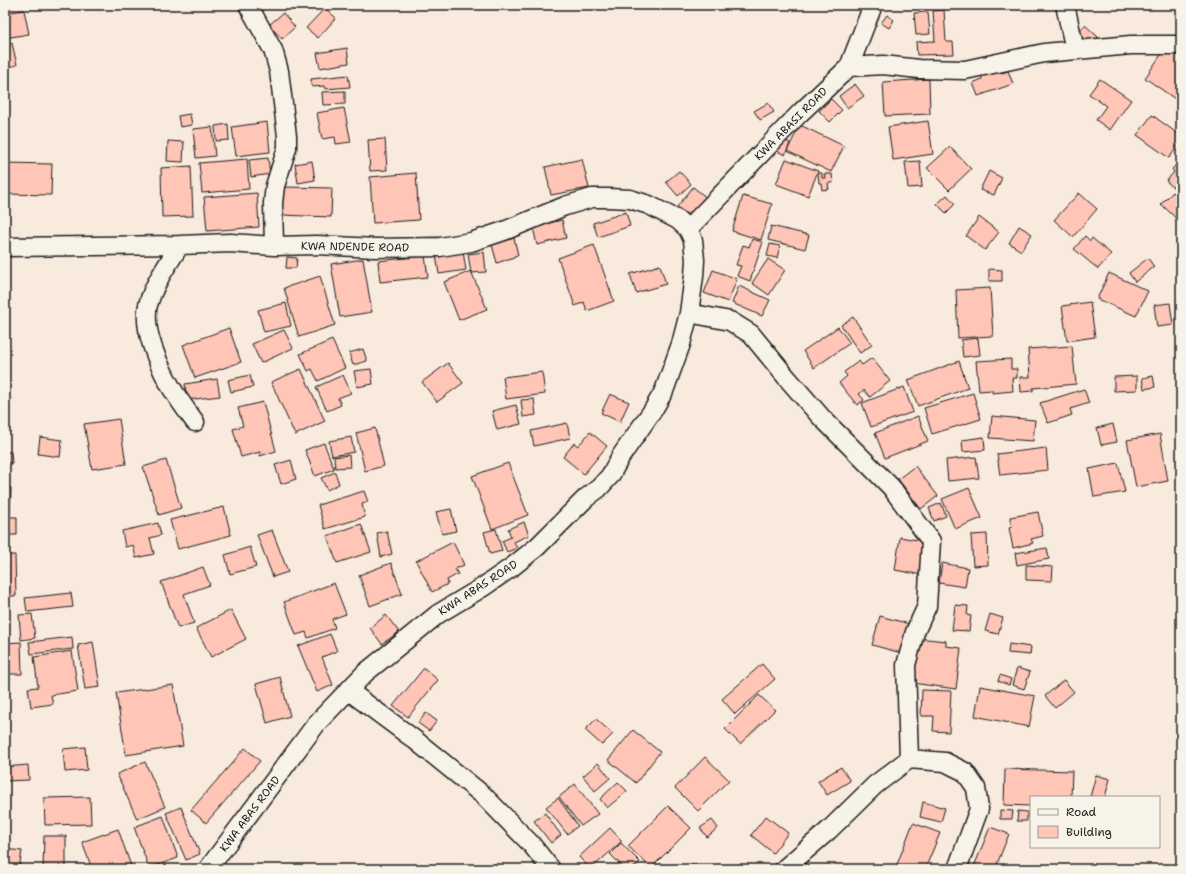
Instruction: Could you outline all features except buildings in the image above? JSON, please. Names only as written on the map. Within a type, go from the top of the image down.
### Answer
[{"type":"street","points":[[248,5],[273,50],[279,70],[287,136],[287,148],[275,186],[273,203],[274,246]]},
{"type":"street","name":"KWA ABASI ROAD","points":[[688,229],[800,113],[849,67],[873,5]]},
{"type":"street","points":[[1065,5],[1075,50]]},
{"type":"street","points":[[849,67],[883,65],[919,69],[965,70],[1044,52],[1130,45],[1181,46]]},
{"type":"street","name":"KWA NDENDE ROAD","points":[[5,247],[230,243],[274,246],[316,245],[409,249],[440,247],[471,242],[504,231],[566,206],[592,198],[630,199],[648,205],[678,220],[688,229]]},
{"type":"street","name":"KWA ABAS ROAD","points":[[208,869],[317,723],[365,673],[438,614],[483,587],[537,547],[586,498],[600,488],[610,476],[621,456],[653,410],[664,391],[681,344],[689,313],[695,260],[692,240],[688,229]]},
{"type":"street","points":[[180,245],[153,290],[148,306],[147,324],[153,346],[171,387],[195,422]]},
{"type":"street","points":[[689,313],[730,321],[751,334],[821,417],[891,487],[932,541],[927,606],[914,632],[906,665],[909,759]]},
{"type":"street","points":[[349,691],[415,740],[483,795],[531,844],[551,869]]},
{"type":"street","points":[[784,869],[829,830],[875,786],[909,759],[945,762],[965,772],[976,788],[979,809],[957,869]]}]
